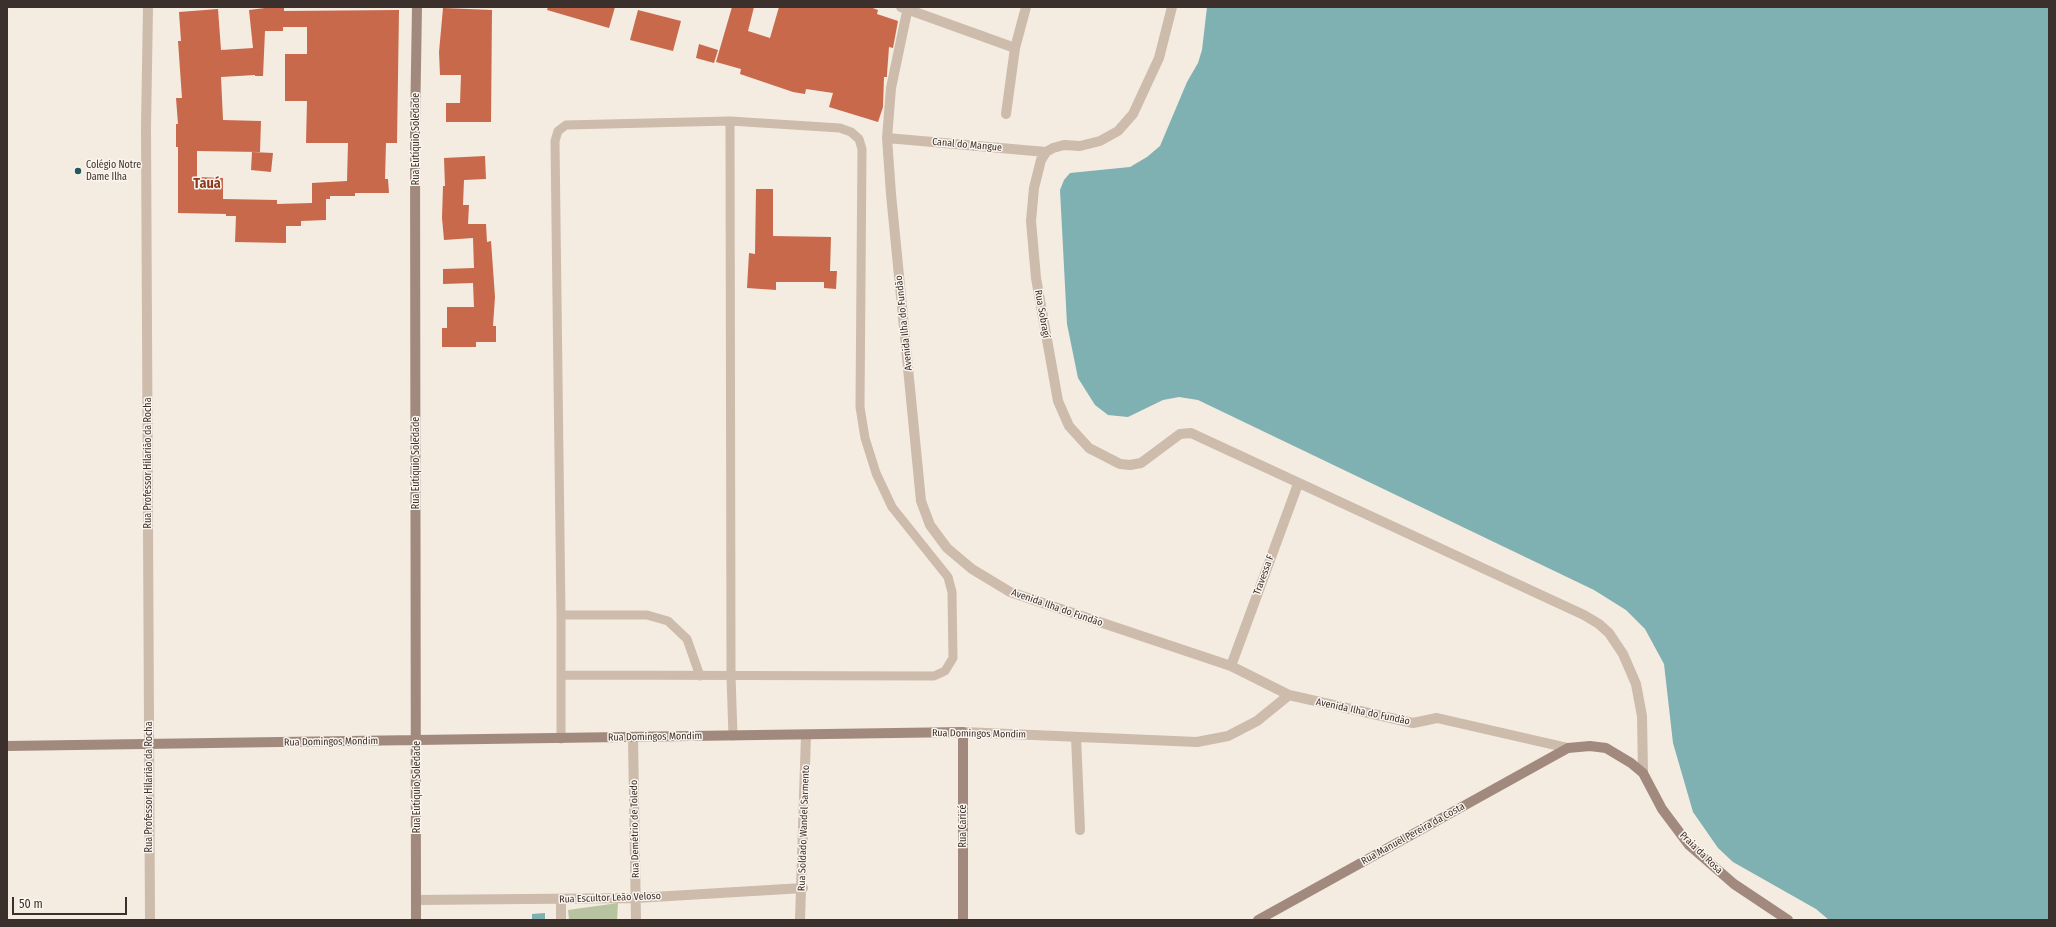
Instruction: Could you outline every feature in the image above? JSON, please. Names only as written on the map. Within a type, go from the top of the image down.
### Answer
[{"type":"street","name":"Rua Professor Hilarião da Rocha","points":[[148,7],[146,136],[150,920]]},
{"type":"street","name":"Rua Eutíquio Soledade","points":[[416,920],[417,741],[415,126],[417,7]]},
{"type":"street","points":[[1006,114],[1014,48],[1026,7]]},
{"type":"street","points":[[1046,152],[1064,145],[1080,146],[1100,142],[1118,131],[1133,114],[1159,58],[1172,7]]},
{"type":"street","points":[[905,8],[1014,48]]},
{"type":"street","name":"Avenida Ilha do Fundão","points":[[905,8],[892,88],[887,138],[921,501],[930,525],[947,548],[972,569],[1010,592],[1231,666],[1289,695],[1413,723],[1437,718],[1568,748]]},
{"type":"street","name":"Canal do Mangue","points":[[887,138],[1046,152]]},
{"type":"street","name":"Rua Sobragí","points":[[1046,152],[1041,160],[1034,188],[1031,221],[1036,278],[1058,401],[1069,426],[1089,448],[1120,464],[1130,465],[1141,463],[1180,434],[1191,433],[1298,484],[1584,615],[1599,624],[1609,634],[1623,654],[1636,684],[1642,716],[1643,773]]},
{"type":"street","name":"Travessa F","points":[[1231,666],[1298,484]]},
{"type":"street","name":"Rua Domingos Mondim","points":[[7,746],[963,732],[1198,742],[1228,736],[1257,720],[1289,695]]},
{"type":"street","name":"Rua Caricé","points":[[963,732],[963,920]]},
{"type":"street","name":"Rua Soldado Wandel Sarmento","points":[[800,920],[803,888],[806,735]]},
{"type":"street","points":[[1076,737],[1080,830]]},
{"type":"street","name":"Rua Demétrio de Toledo","points":[[633,738],[637,898],[636,920]]},
{"type":"street","name":"Praia da Rosa","points":[[1568,748],[1590,746],[1606,748],[1631,763],[1643,773],[1662,809],[1689,845],[1734,884],[1788,920]]},
{"type":"street","name":"Rua Manuel Pereira da Costa","points":[[1258,920],[1568,748]]},
{"type":"street","name":"Rua Escultor Leão Veloso","points":[[416,900],[637,898],[803,888]]},
{"type":"street","points":[[561,899],[561,920]]},
{"type":"lane","points":[[730,121],[730,676],[733,736]]},
{"type":"lane","points":[[561,675],[934,676],[945,671],[953,658],[952,592],[948,577],[892,507],[876,473],[865,438],[860,407],[862,149],[859,139],[851,132],[840,128],[730,121],[566,125],[558,131],[554,141],[561,615],[561,675],[561,739]]},
{"type":"lane","points":[[561,615],[647,615],[668,621],[687,639],[700,676]]},
{"type":"green space","points":[[618,903],[617,920],[569,920],[568,910]]},
{"type":"water","points":[[1207,7],[2049,7],[2049,920],[1829,920],[1816,909],[1733,862],[1718,848],[1693,812],[1673,743],[1664,664],[1645,629],[1626,610],[1594,590],[1198,400],[1179,397],[1163,400],[1128,417],[1108,415],[1095,405],[1078,378],[1067,324],[1060,190],[1064,180],[1070,173],[1130,167],[1147,157],[1160,146],[1187,82],[1198,63],[1202,50]]},
{"type":"water","points":[[545,913],[545,920],[532,920],[532,914]]},
{"type":"building","points":[[284,7],[284,11],[399,10],[397,143],[386,143],[385,179],[388,179],[389,193],[355,193],[355,196],[330,196],[330,199],[326,199],[326,220],[301,221],[301,226],[286,226],[286,243],[235,242],[236,216],[226,216],[226,214],[178,213],[178,147],[176,147],[176,124],[178,124],[176,98],[182,98],[178,41],[181,41],[179,12],[218,9],[221,50],[253,48],[249,10]],"holes":[[[283,27],[307,27],[307,54],[285,54],[285,101],[307,101],[306,143],[348,143],[347,181],[312,183],[312,203],[277,204],[277,200],[223,199],[223,178],[197,177],[197,151],[260,152],[261,121],[223,120],[221,77],[263,76],[265,31],[283,31]]]},
{"type":"building","points":[[548,7],[615,7],[609,28],[547,10]]},
{"type":"building","points":[[732,7],[754,7],[748,31],[770,38],[779,7],[870,7],[878,10],[877,14],[898,21],[893,48],[889,47],[887,77],[884,77],[883,107],[878,122],[829,107],[833,93],[806,89],[805,94],[793,92],[740,74],[741,69],[716,62]]},
{"type":"building","points":[[443,8],[492,10],[491,122],[446,122],[446,103],[460,103],[461,75],[440,75],[439,52]]},
{"type":"building","points":[[638,10],[681,21],[673,51],[630,40]]},
{"type":"building","points":[[699,44],[718,50],[714,63],[696,58]]},
{"type":"building","points":[[252,152],[273,153],[271,172],[251,170]]},
{"type":"building","points":[[485,156],[486,179],[464,180],[463,205],[469,205],[468,224],[486,224],[487,242],[491,241],[495,297],[493,326],[496,326],[496,342],[476,342],[476,347],[442,347],[442,328],[447,328],[447,307],[474,307],[473,283],[443,284],[443,269],[474,268],[473,238],[444,240],[442,218],[443,186],[445,186],[444,158]]},
{"type":"building","points":[[756,189],[773,189],[773,236],[831,237],[830,271],[837,271],[836,289],[824,288],[824,282],[776,282],[776,290],[747,288],[749,253],[755,254]]},
{"type":"place","name":"Colégio Notre Dame Ilha","points":[[78,171]]},
{"type":"district","name":"Tauá","points":[[207,184]]}]
